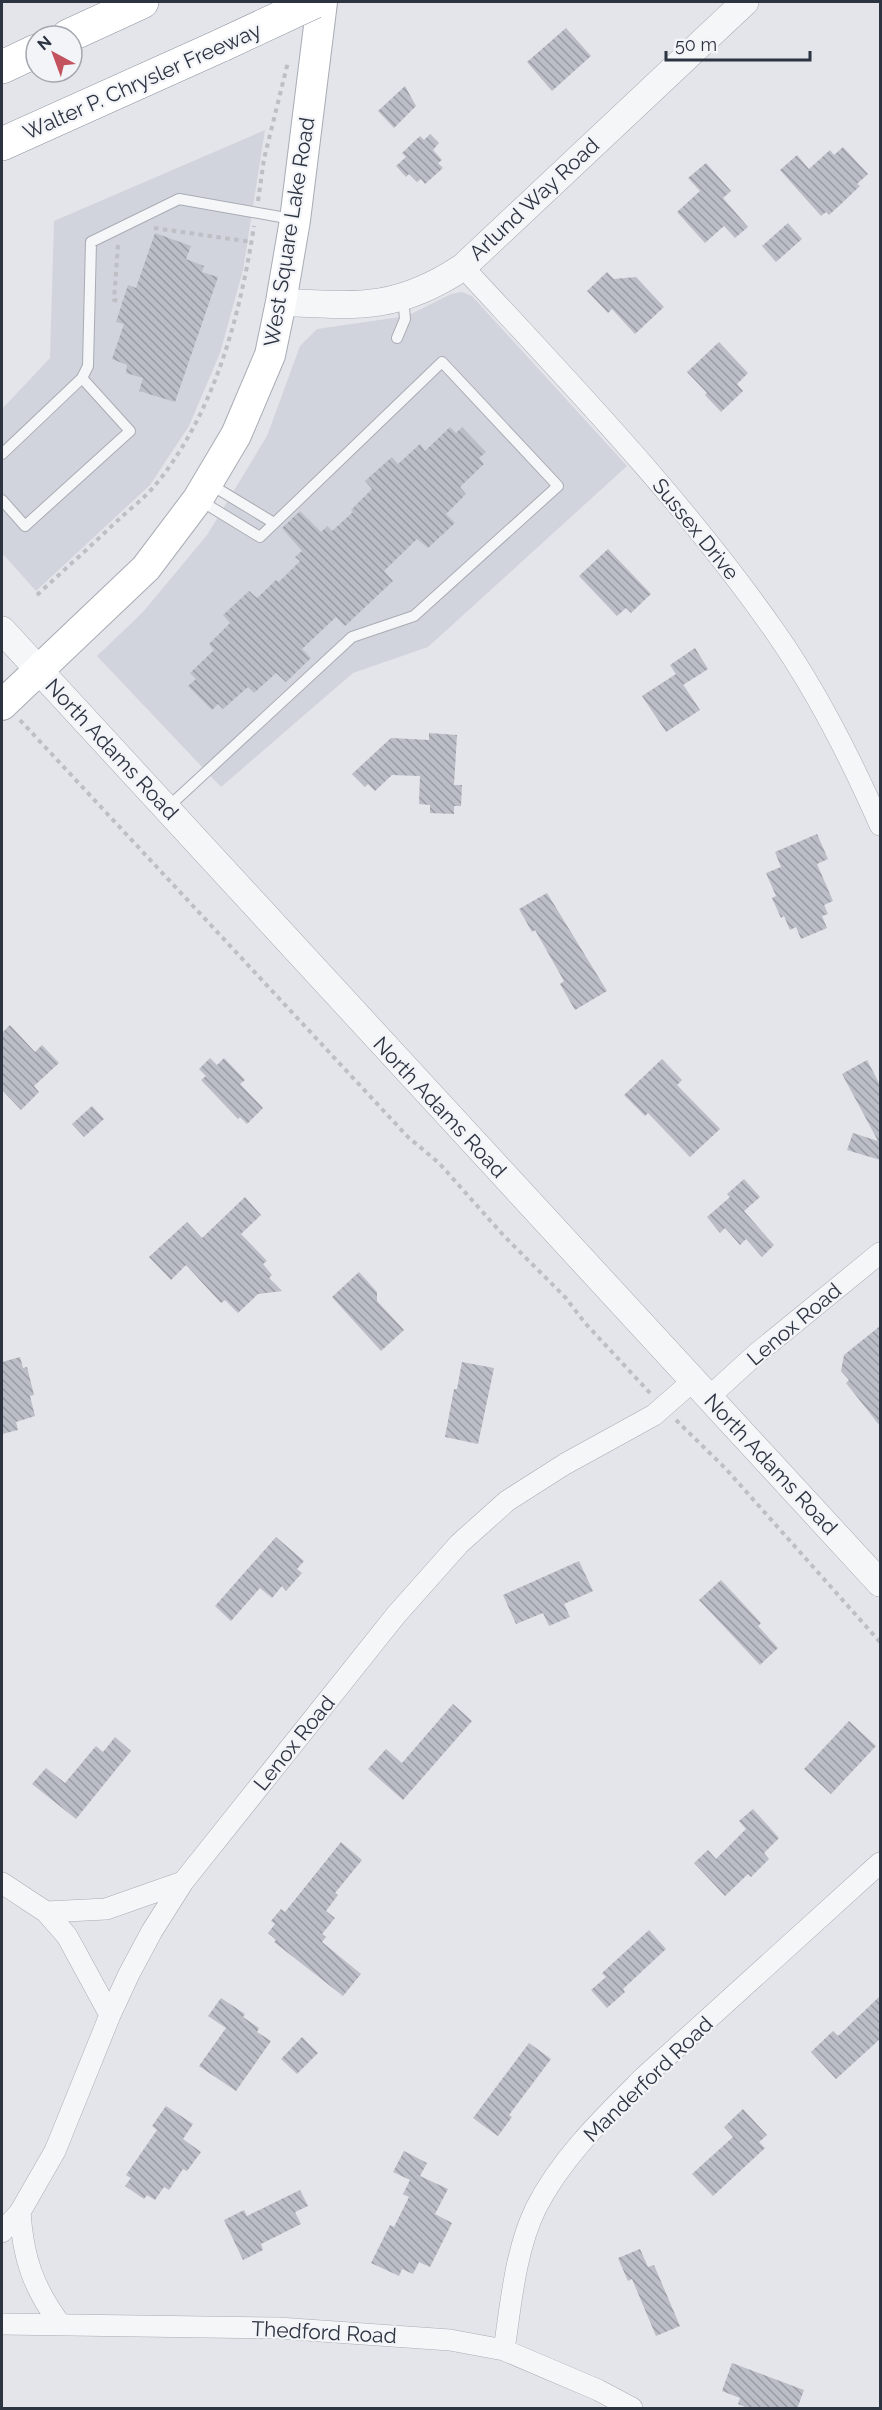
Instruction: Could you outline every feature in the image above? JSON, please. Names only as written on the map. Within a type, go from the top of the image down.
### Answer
[{"type":"highway","points":[[84,29],[142,2]]},
{"type":"highway","name":"Walter P. Chrysler Freeway","points":[[2,144],[314,2]]},
{"type":"highway","points":[[2,67],[24,57]]},
{"type":"main road","name":"West Square Lake Road","points":[[2,705],[147,568],[203,491],[236,435],[270,355],[281,303],[295,220],[322,2]]},
{"type":"street","name":"Arlund Way Road","points":[[281,303],[356,305],[403,298],[438,284],[463,267],[744,2]]},
{"type":"street","name":"Sussex Drive","points":[[463,267],[642,462],[682,508],[737,580],[777,635],[821,705],[859,778],[880,825]]},
{"type":"street","name":"North Adams Road","points":[[2,630],[880,1583]]},
{"type":"street","name":"Lenox Road","points":[[2,2232],[20,2212],[55,2151],[110,2015],[152,1931],[183,1882],[396,1615],[459,1544],[486,1519],[534,1482],[702,1388],[755,1355],[880,1253]]},
{"type":"street","name":"Manderford Road","points":[[504,2350],[513,2293],[527,2234],[536,2209],[568,2160],[644,2077],[880,1863]]},
{"type":"street","points":[[46,1912],[106,1910],[183,1882]]},
{"type":"street","points":[[2,1883],[46,1912],[67,1936],[110,2015]]},
{"type":"street","points":[[20,2212],[29,2270],[45,2304],[60,2324]]},
{"type":"street","name":"Thedford Road","points":[[2,2324],[278,2328],[450,2340],[504,2350],[598,2390],[632,2409]]},
{"type":"lane","points":[[2,454],[82,378],[88,366],[91,242],[179,200],[295,220]]},
{"type":"lane","points":[[397,338],[405,319],[403,298]]},
{"type":"lane","points":[[166,809],[352,637],[414,616],[558,486],[442,362],[261,537],[203,491]]},
{"type":"lane","points":[[2,500],[25,526],[130,431],[82,378]]},
{"type":"lane","points":[[203,491],[274,524]]},
{"type":"path","points":[[38,595],[156,484],[176,456],[210,390],[225,352],[238,308],[252,242],[264,159],[289,53]]},
{"type":"path","points":[[150,227],[252,242]]},
{"type":"path","points":[[118,241],[114,300],[122,302]]},
{"type":"path","points":[[26,726],[408,1137],[440,1163],[504,1236],[565,1297],[585,1323],[652,1396]]},
{"type":"path","points":[[674,1419],[726,1469],[880,1642]]},
{"type":"shaded area","points":[[265,130],[243,270],[220,353],[189,426],[150,485],[36,591],[2,553],[2,409],[50,358],[54,221]]},
{"type":"shaded area","points":[[462,292],[472,296],[627,466],[428,647],[353,673],[221,787],[97,656],[143,612],[207,535],[267,436],[300,346],[317,329],[407,316],[451,294]]},
{"type":"building","points":[[566,28],[591,56],[552,91],[527,62]]},
{"type":"building","points":[[405,86],[416,106],[394,128],[378,111]]},
{"type":"building","points":[[430,134],[439,143],[433,150],[442,160],[438,163],[443,168],[425,184],[421,179],[417,182],[409,174],[406,177],[396,166],[406,157],[402,153],[420,136],[424,140]]},
{"type":"building","points":[[843,147],[868,174],[857,184],[860,186],[829,215],[826,212],[821,216],[780,170],[797,155],[809,169],[830,150],[834,155]]},
{"type":"building","points":[[706,163],[731,191],[723,198],[748,227],[735,238],[724,226],[705,243],[677,212],[700,191],[688,178]]},
{"type":"building","points":[[788,223],[802,239],[776,262],[762,246]]},
{"type":"building","points":[[155,233],[191,246],[186,259],[204,266],[202,272],[218,277],[175,402],[139,391],[143,378],[126,373],[127,365],[112,359],[124,324],[116,322],[128,285],[136,288]]},
{"type":"building","points":[[607,272],[614,279],[636,277],[664,307],[635,334],[612,309],[608,313],[587,291]]},
{"type":"building","points":[[719,342],[748,373],[737,384],[743,391],[721,412],[687,372]]},
{"type":"building","points":[[450,427],[456,433],[462,427],[486,452],[479,458],[484,464],[460,487],[466,494],[446,514],[455,523],[428,548],[417,539],[384,571],[393,581],[345,626],[336,617],[302,649],[311,658],[286,682],[276,673],[254,693],[248,687],[223,709],[218,704],[212,710],[188,686],[196,679],[190,673],[214,650],[209,644],[230,623],[223,615],[249,591],[257,598],[276,580],[279,582],[300,561],[295,557],[302,551],[282,528],[300,511],[321,532],[327,526],[332,531],[353,512],[351,510],[372,489],[365,481],[392,457],[398,464],[420,444],[425,451]]},
{"type":"building","points":[[608,549],[651,594],[631,613],[626,608],[617,616],[579,576]]},
{"type":"building","points":[[695,648],[708,669],[683,685],[670,665]]},
{"type":"building","points":[[676,674],[700,710],[666,732],[642,696]]},
{"type":"building","points":[[429,733],[457,735],[454,785],[462,785],[461,806],[454,806],[454,814],[430,813],[430,805],[419,804],[420,776],[392,775],[375,791],[368,784],[365,787],[352,774],[391,738],[429,740]]},
{"type":"building","points":[[817,834],[828,859],[817,864],[833,901],[824,905],[828,914],[822,916],[827,928],[801,939],[796,927],[790,930],[784,916],[781,918],[772,898],[776,896],[766,873],[781,867],[775,852]]},
{"type":"building","points":[[547,893],[607,991],[575,1010],[560,984],[564,981],[535,930],[532,932],[519,909]]},
{"type":"building","points":[[10,1025],[35,1052],[42,1045],[59,1063],[34,1086],[39,1092],[21,1110],[2,1090],[2,1033]]},
{"type":"building","points":[[210,1058],[217,1065],[224,1058],[245,1080],[240,1084],[263,1108],[247,1124],[240,1117],[238,1119],[201,1080],[206,1076],[199,1069]]},
{"type":"building","points":[[662,1059],[682,1080],[677,1085],[720,1129],[690,1157],[648,1113],[645,1116],[624,1095]]},
{"type":"building","points":[[867,1060],[880,1085],[880,1160],[847,1150],[853,1133],[878,1141],[842,1074]]},
{"type":"building","points":[[92,1106],[104,1119],[84,1137],[72,1124]]},
{"type":"building","points":[[744,1179],[760,1197],[744,1211],[774,1245],[762,1257],[746,1239],[740,1245],[725,1228],[720,1233],[707,1217],[730,1197],[727,1194]]},
{"type":"building","points":[[245,1197],[261,1215],[241,1234],[267,1261],[263,1264],[272,1275],[269,1278],[282,1291],[258,1294],[238,1313],[225,1300],[221,1303],[186,1265],[171,1280],[149,1257],[187,1222],[202,1238]]},
{"type":"building","points":[[359,1272],[377,1292],[377,1301],[404,1330],[381,1351],[332,1297]]},
{"type":"building","points":[[880,1326],[880,1426],[846,1383],[849,1380],[841,1371],[844,1355]]},
{"type":"building","points":[[20,1357],[23,1368],[27,1367],[34,1395],[30,1396],[35,1416],[16,1422],[18,1430],[2,1434],[2,1362]]},
{"type":"building","points":[[462,1362],[494,1368],[478,1444],[445,1437],[454,1389],[457,1389]]},
{"type":"building","points":[[276,1537],[304,1561],[297,1569],[302,1573],[286,1591],[282,1586],[272,1598],[260,1588],[231,1621],[215,1606]]},
{"type":"building","points":[[579,1561],[593,1591],[564,1604],[570,1617],[549,1626],[543,1613],[516,1624],[503,1595]]},
{"type":"building","points":[[721,1580],[761,1623],[758,1626],[778,1648],[760,1665],[699,1600]]},
{"type":"building","points":[[453,1704],[472,1721],[403,1800],[368,1769],[386,1749],[402,1763]]},
{"type":"building","points":[[849,1721],[876,1746],[831,1794],[804,1769]]},
{"type":"building","points":[[115,1737],[131,1751],[76,1819],[32,1784],[46,1768],[65,1783],[96,1746],[103,1752]]},
{"type":"building","points":[[753,1809],[779,1838],[764,1853],[769,1859],[751,1877],[748,1874],[725,1896],[694,1863],[708,1850],[716,1859],[746,1829],[739,1821]]},
{"type":"building","points":[[341,1842],[362,1860],[335,1893],[338,1895],[326,1911],[335,1918],[322,1934],[326,1937],[322,1942],[361,1974],[343,1996],[274,1942],[276,1940],[268,1933],[275,1924],[271,1921],[281,1909],[285,1912]]},
{"type":"building","points":[[649,1930],[666,1949],[623,1989],[625,1992],[607,2008],[591,1990],[606,1977],[602,1973]]},
{"type":"building","points":[[880,1996],[880,2039],[836,2079],[811,2052],[833,2031],[838,2036]]},
{"type":"building","points":[[221,1998],[245,2014],[243,2017],[259,2028],[257,2032],[271,2041],[236,2091],[199,2066],[226,2028],[208,2016]]},
{"type":"building","points":[[302,2037],[318,2053],[297,2074],[281,2059]]},
{"type":"building","points":[[529,2043],[551,2059],[509,2115],[512,2117],[498,2136],[473,2118]]},
{"type":"building","points":[[166,2106],[193,2124],[183,2139],[201,2152],[187,2171],[183,2169],[169,2190],[164,2187],[155,2200],[147,2195],[144,2199],[125,2186],[131,2178],[126,2175],[157,2130],[152,2126]]},
{"type":"building","points":[[743,2109],[767,2135],[759,2142],[765,2148],[713,2196],[692,2174],[733,2137],[724,2127]]},
{"type":"building","points":[[404,2151],[427,2163],[420,2176],[448,2189],[435,2214],[452,2223],[430,2267],[419,2262],[413,2274],[402,2269],[399,2276],[371,2263],[390,2225],[394,2227],[409,2197],[403,2194],[410,2180],[393,2172]]},
{"type":"building","points":[[300,2190],[308,2206],[295,2212],[301,2224],[261,2244],[263,2250],[243,2260],[224,2220],[244,2210],[247,2216]]},
{"type":"building","points":[[640,2249],[648,2267],[654,2265],[680,2326],[656,2336],[632,2279],[628,2281],[618,2258]]},
{"type":"building","points":[[732,2363],[804,2390],[797,2409],[750,2409],[738,2404],[740,2398],[722,2391]]}]
